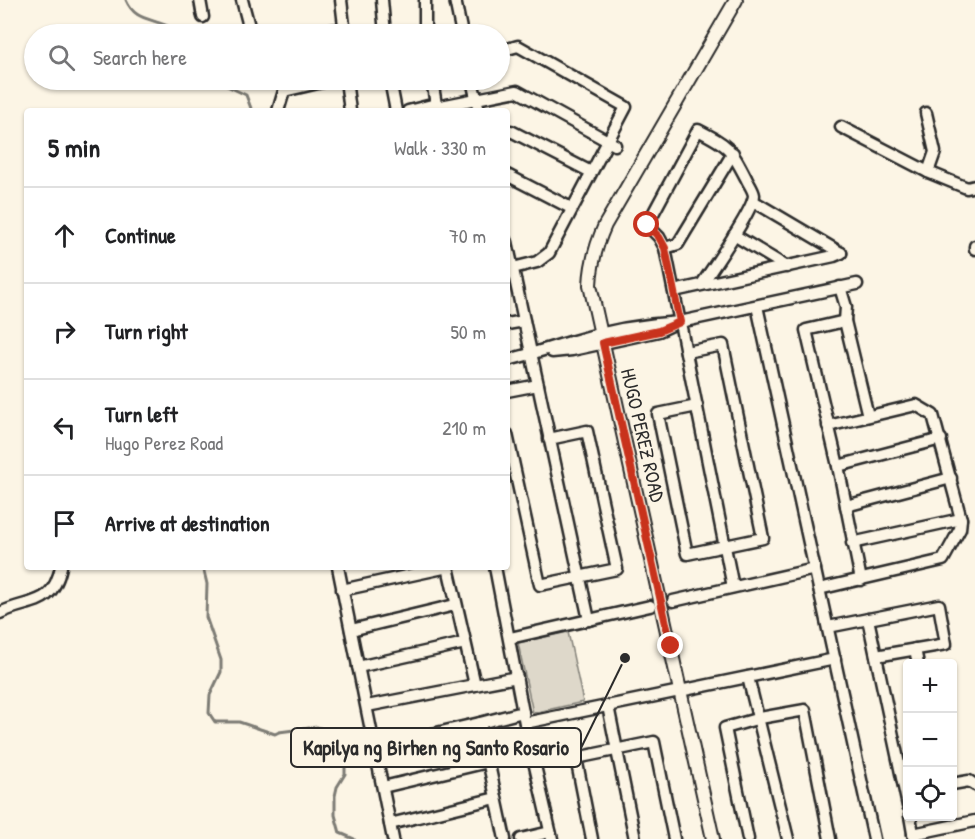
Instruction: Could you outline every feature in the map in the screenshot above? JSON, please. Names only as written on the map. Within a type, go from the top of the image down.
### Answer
[{"type":"street","points":[[200,0],[203,17]]},
{"type":"street","points":[[242,0],[248,24]]},
{"type":"street","points":[[341,0],[344,24]]},
{"type":"street","points":[[382,0],[384,24]]},
{"type":"street","points":[[425,0],[425,24]]},
{"type":"street","points":[[455,0],[460,24]]},
{"type":"street","name":"HUGO PEREZ ROAD","points":[[713,839],[590,285],[595,247],[605,225],[736,0]]},
{"type":"street","points":[[510,48],[518,46],[626,107],[612,143],[591,172],[544,258],[513,268]]},
{"type":"street","points":[[279,108],[284,91],[288,90]]},
{"type":"street","points":[[347,90],[350,108]]},
{"type":"street","points":[[392,90],[395,108]]},
{"type":"street","points":[[433,90],[436,107],[517,91],[612,143]]},
{"type":"street","points":[[474,90],[478,108]]},
{"type":"street","points":[[926,113],[935,152],[928,172]]},
{"type":"street","points":[[841,127],[928,172],[967,188],[975,186]]},
{"type":"street","points":[[702,284],[734,235],[753,201],[754,193],[726,144],[698,130],[647,225],[659,237],[665,248],[733,587]]},
{"type":"street","points":[[510,131],[591,172]]},
{"type":"street","points":[[665,248],[678,244],[733,153]]},
{"type":"street","points":[[510,177],[571,208]]},
{"type":"street","points":[[674,291],[841,253],[753,201]]},
{"type":"street","points":[[734,235],[787,267]]},
{"type":"street","points":[[510,255],[589,620]]},
{"type":"street","points":[[510,359],[531,354],[572,350],[602,339],[659,331],[680,322],[857,284]]},
{"type":"street","points":[[840,287],[846,307],[845,321],[868,417]]},
{"type":"street","points":[[757,306],[874,839]]},
{"type":"street","points":[[510,323],[524,321]]},
{"type":"street","points":[[845,321],[806,330],[838,466],[861,580]]},
{"type":"street","points":[[686,352],[723,345],[763,538],[687,554],[658,414],[697,406]]},
{"type":"street","points":[[510,390],[538,385]]},
{"type":"street","points":[[819,589],[943,560],[960,529],[961,519],[933,415],[916,405],[828,426]]},
{"type":"street","points":[[510,448],[540,585],[617,569],[587,431],[549,439]]},
{"type":"street","points":[[838,466],[941,439]]},
{"type":"street","points":[[846,506],[951,478]]},
{"type":"street","points":[[852,543],[961,519]]},
{"type":"street","points":[[674,601],[815,569]]},
{"type":"street","points":[[0,613],[48,597],[57,583],[60,570]]},
{"type":"street","points":[[339,570],[393,839]]},
{"type":"street","points":[[342,590],[434,570]]},
{"type":"street","points":[[449,570],[475,685]]},
{"type":"street","points":[[496,570],[524,718],[551,836],[521,839]]},
{"type":"street","points":[[351,630],[455,605]]},
{"type":"street","points":[[828,627],[939,605],[946,644],[876,656]]},
{"type":"street","points":[[510,638],[650,606]]},
{"type":"street","points":[[868,619],[903,781]]},
{"type":"street","points":[[358,668],[465,643]]},
{"type":"street","points":[[915,649],[917,659]]},
{"type":"street","points":[[375,747],[480,723],[608,706],[835,659]]},
{"type":"street","points":[[367,706],[517,677]]},
{"type":"street","points":[[748,677],[760,718],[788,839]]},
{"type":"street","points":[[608,706],[635,839]]},
{"type":"street","points":[[748,839],[725,728],[760,718],[805,710],[830,839]]},
{"type":"street","points":[[480,723],[505,839]]},
{"type":"street","points":[[592,839],[576,758],[654,742],[674,839]]},
{"type":"street","points":[[383,787],[488,762]]},
{"type":"street","points":[[957,783],[969,781],[975,785]]},
{"type":"street","points":[[390,824],[496,798]]},
{"type":"street","points":[[911,821],[914,836],[975,821]]},
{"type":"shaded area","points":[[568,632],[583,702],[533,713],[518,643]]},
{"type":"waterway","points":[[126,0],[137,14],[161,24]]},
{"type":"waterway","points":[[235,90],[246,95],[251,108]]},
{"type":"waterway","points":[[204,570],[207,584],[206,617],[221,660],[221,672],[210,695],[209,713],[215,722],[239,722],[275,734],[317,727],[339,735],[345,758],[345,774],[337,787],[335,815],[340,833],[354,839]]},
{"type":"place","name":"Kapilya ng Birhen ng Santo Rosario","points":[[625,658]]},
{"type":"route","points":[[647,225],[659,237],[665,248],[680,322],[659,331],[603,343],[671,646]]}]
